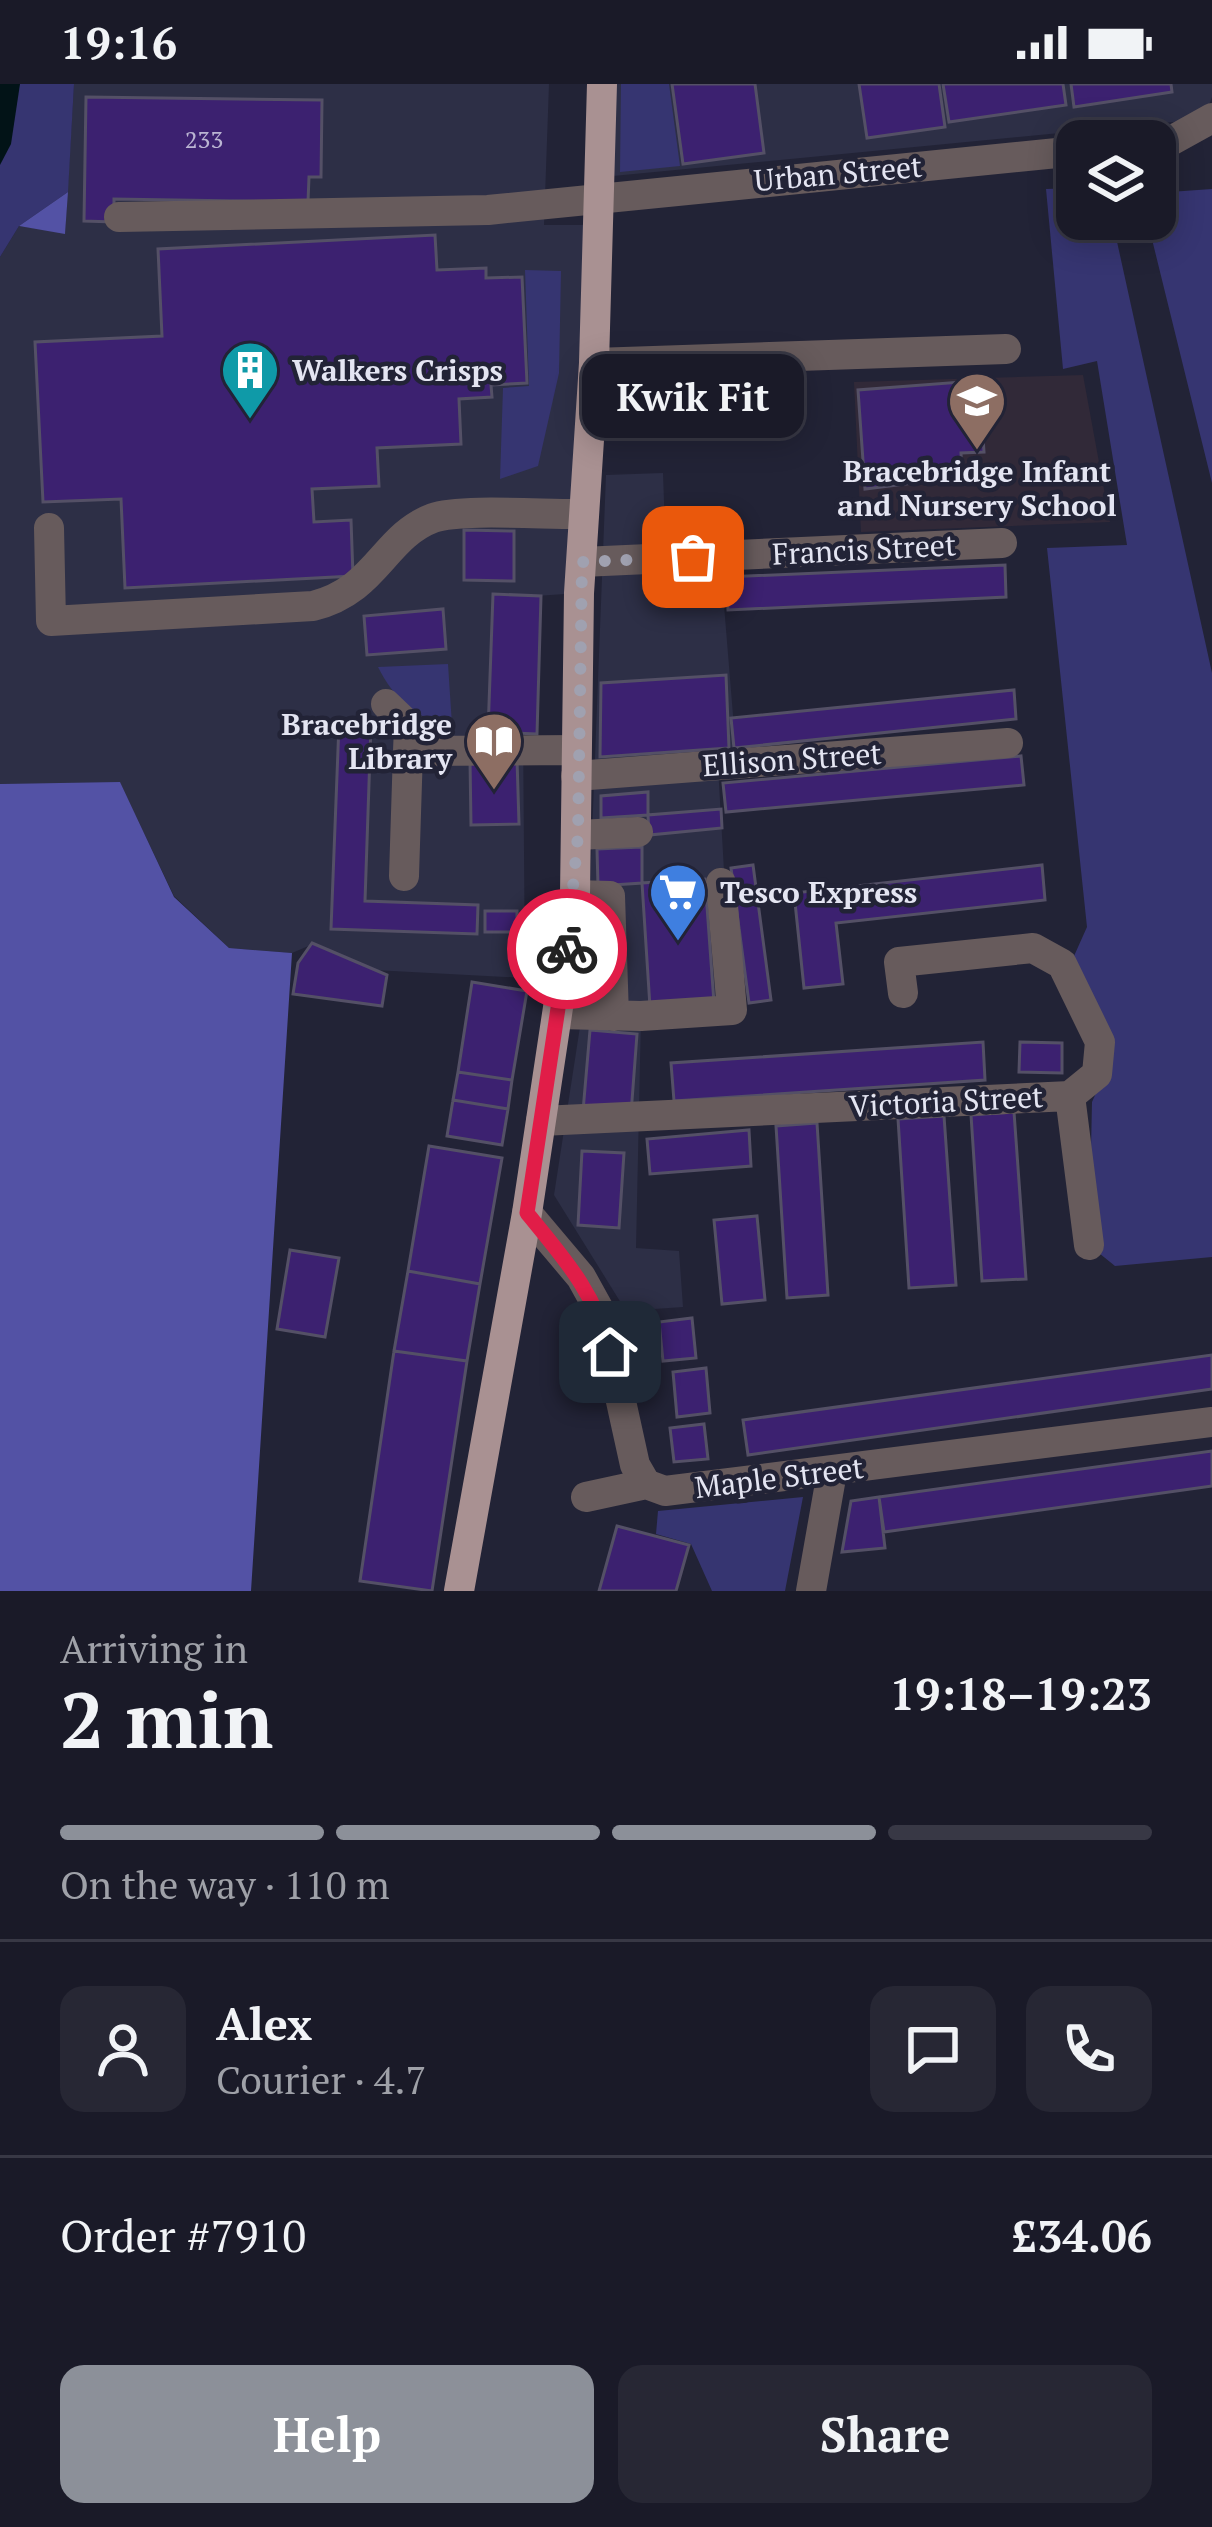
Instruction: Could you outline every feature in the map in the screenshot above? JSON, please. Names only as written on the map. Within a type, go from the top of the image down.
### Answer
[{"type":"main road","points":[[459,1591],[527,1213],[574,895],[602,84]]},
{"type":"street","points":[[1176,138],[1212,118]]},
{"type":"street","name":"Urban Street","points":[[119,217],[488,210],[1056,153]]},
{"type":"street","points":[[594,363],[1006,349]]},
{"type":"street","points":[[49,528],[51,621],[313,606],[348,594],[412,532],[435,517],[584,514]]},
{"type":"street","name":"Francis Street","points":[[582,562],[1002,543]]},
{"type":"street","points":[[386,704],[409,726],[404,875]]},
{"type":"street","name":"Ellison Street","points":[[408,751],[576,763],[1008,743]]},
{"type":"street","points":[[578,835],[638,832]]},
{"type":"street","points":[[558,1014],[732,1010],[721,884]]},
{"type":"street","points":[[574,895],[610,896],[614,1016]]},
{"type":"street","name":"Victoria Street","points":[[541,1120],[1070,1096],[1097,1074],[1100,1042],[1062,964],[1033,948],[899,962],[903,993]]},
{"type":"street","points":[[1070,1096],[1088,1245]]},
{"type":"street","points":[[527,1213],[580,1277],[602,1315],[635,1465],[646,1484]]},
{"type":"street","name":"Maple Street","points":[[586,1498],[646,1484],[664,1491],[1212,1421]]},
{"type":"street","points":[[811,1591],[832,1472]]},
{"type":"shaded area","points":[[0,84],[74,84],[68,192],[19,226],[0,257]]},
{"type":"shaded area","points":[[0,84],[20,84],[11,144],[0,165]]},
{"type":"shaded area","points":[[74,84],[549,84],[544,225],[598,225],[579,593],[522,597],[525,978],[355,969],[313,944],[292,953],[229,948],[174,896],[120,783],[0,784],[0,257],[19,226],[65,233]]},
{"type":"shaded area","points":[[616,84],[1212,84],[1204,119],[1056,120],[1056,133],[613,176]]},
{"type":"shaded area","points":[[621,84],[669,84],[680,166],[620,172]]},
{"type":"shaded area","points":[[1046,189],[1056,189],[1056,240],[1117,240],[1212,673],[1212,1257],[1115,1266],[1089,1245],[1092,1102],[1101,1082],[1074,956],[1087,927],[1047,548],[1127,545],[1097,361],[1063,369]]},
{"type":"shaded area","points":[[1212,189],[1212,483],[1152,240],[1176,240],[1176,192]]},
{"type":"shaded area","points":[[68,192],[65,234],[19,226]]},
{"type":"shaded area","points":[[525,270],[561,271],[559,373],[538,466],[500,479],[503,388],[529,386]]},
{"type":"shaded area","name":"Bracebridge Infant and Nursery School","points":[[1083,375],[1110,522],[861,532],[854,382]]},
{"type":"shaded area","points":[[663,473],[666,558],[720,556],[737,764],[718,766],[732,1010],[641,1017],[636,1248],[679,1251],[683,1307],[626,1311],[554,1195],[586,988],[606,475]]},
{"type":"shaded area","points":[[448,664],[452,725],[407,706],[378,667]]},
{"type":"shaded area","points":[[120,782],[174,897],[229,948],[292,953],[251,1591],[0,1591],[0,784]]},
{"type":"shaded area","points":[[803,1497],[785,1591],[712,1591],[691,1544],[656,1534],[658,1511]]},
{"type":"building","points":[[672,84],[755,84],[764,153],[683,164]]},
{"type":"building","points":[[859,84],[939,84],[945,127],[867,138]]},
{"type":"building","points":[[943,84],[1063,84],[1066,105],[949,122]]},
{"type":"building","points":[[1071,84],[1171,84],[1172,92],[1074,107]]},
{"type":"building","points":[[86,97],[322,100],[321,177],[309,177],[308,202],[114,199],[114,222],[84,221]]},
{"type":"building","name":"Walkers Crisps","points":[[435,235],[437,270],[486,268],[486,278],[522,277],[527,383],[491,385],[492,397],[459,399],[461,444],[377,448],[379,486],[312,489],[314,522],[351,520],[353,576],[125,588],[121,499],[43,502],[35,342],[162,336],[158,249]]},
{"type":"building","points":[[961,382],[962,393],[980,392],[984,452],[961,453],[962,477],[865,489],[858,390]]},
{"type":"building","points":[[464,530],[514,531],[514,581],[464,580]]},
{"type":"building","points":[[1005,565],[1006,597],[728,610],[726,577]]},
{"type":"building","points":[[493,594],[541,596],[537,734],[488,732]]},
{"type":"building","points":[[443,609],[446,649],[367,655],[364,616]]},
{"type":"building","points":[[726,675],[729,748],[600,757],[601,683]]},
{"type":"building","points":[[1014,690],[1016,719],[734,748],[731,718]]},
{"type":"building","points":[[339,724],[371,725],[365,901],[478,905],[477,934],[331,929]]},
{"type":"building","points":[[1021,756],[1024,785],[726,812],[723,783]]},
{"type":"building","name":"Bracebridge Library","points":[[517,759],[519,824],[471,825],[470,760]]},
{"type":"building","points":[[648,792],[648,815],[601,818],[601,796]]},
{"type":"building","points":[[721,809],[722,828],[649,835],[648,815]]},
{"type":"building","points":[[642,847],[642,883],[598,886],[597,849]]},
{"type":"building","points":[[753,865],[771,1000],[749,1003],[731,868]]},
{"type":"building","points":[[1042,865],[1045,900],[836,923],[843,984],[804,988],[794,893]]},
{"type":"building","name":"Tesco Express","points":[[705,879],[714,1003],[650,1007],[642,883]]},
{"type":"building","points":[[485,911],[517,911],[517,932],[485,932]]},
{"type":"building","points":[[312,943],[387,975],[382,1006],[293,994],[298,963]]},
{"type":"building","points":[[472,982],[527,991],[512,1080],[458,1072]]},
{"type":"building","points":[[590,1030],[637,1034],[631,1114],[583,1111]]},
{"type":"building","points":[[983,1042],[985,1080],[674,1101],[671,1063]]},
{"type":"building","points":[[1020,1042],[1062,1043],[1062,1073],[1019,1072]]},
{"type":"building","points":[[458,1072],[512,1080],[508,1109],[453,1100]]},
{"type":"building","points":[[453,1100],[508,1109],[502,1145],[447,1136]]},
{"type":"building","points":[[1014,1112],[1026,1279],[982,1281],[971,1115]]},
{"type":"building","points":[[944,1116],[956,1285],[909,1288],[898,1119]]},
{"type":"building","points":[[817,1123],[828,1295],[787,1298],[776,1126]]},
{"type":"building","points":[[749,1130],[751,1166],[650,1174],[647,1139]]},
{"type":"building","points":[[429,1146],[502,1158],[480,1284],[408,1271]]},
{"type":"building","points":[[582,1151],[624,1153],[619,1228],[578,1225]]},
{"type":"building","points":[[757,1216],[765,1300],[722,1304],[714,1220]]},
{"type":"building","points":[[290,1250],[339,1258],[325,1337],[277,1329]]},
{"type":"building","points":[[408,1271],[480,1284],[467,1361],[394,1351]]},
{"type":"building","points":[[692,1318],[696,1358],[663,1361],[659,1322]]},
{"type":"building","points":[[394,1351],[467,1361],[432,1591],[360,1581]]},
{"type":"building","points":[[1212,1355],[1212,1389],[748,1455],[743,1420]]},
{"type":"building","points":[[706,1368],[710,1413],[677,1417],[673,1372]]},
{"type":"building","points":[[704,1424],[708,1459],[674,1462],[670,1428]]},
{"type":"building","points":[[1212,1451],[1212,1486],[884,1532],[879,1497]]},
{"type":"building","points":[[879,1497],[885,1548],[842,1552],[851,1501]]},
{"type":"building","points":[[617,1526],[689,1545],[676,1591],[599,1591]]},
{"type":"way so far","points":[[567,949],[578,835],[582,562],[693,557]]},
{"type":"place","name":"Walkers Crisps","points":[[250,421]]},
{"type":"place","name":"Bracebridge Infant and Nursery School","points":[[977,452]]},
{"type":"place","name":"Kwik Fit","points":[[693,557]]},
{"type":"place","name":"Bracebridge Library","points":[[494,792]]},
{"type":"place","name":"Tesco Express","points":[[678,943]]},
{"type":"route","points":[[567,949],[527,1213],[580,1277],[602,1315],[610,1352]]}]
